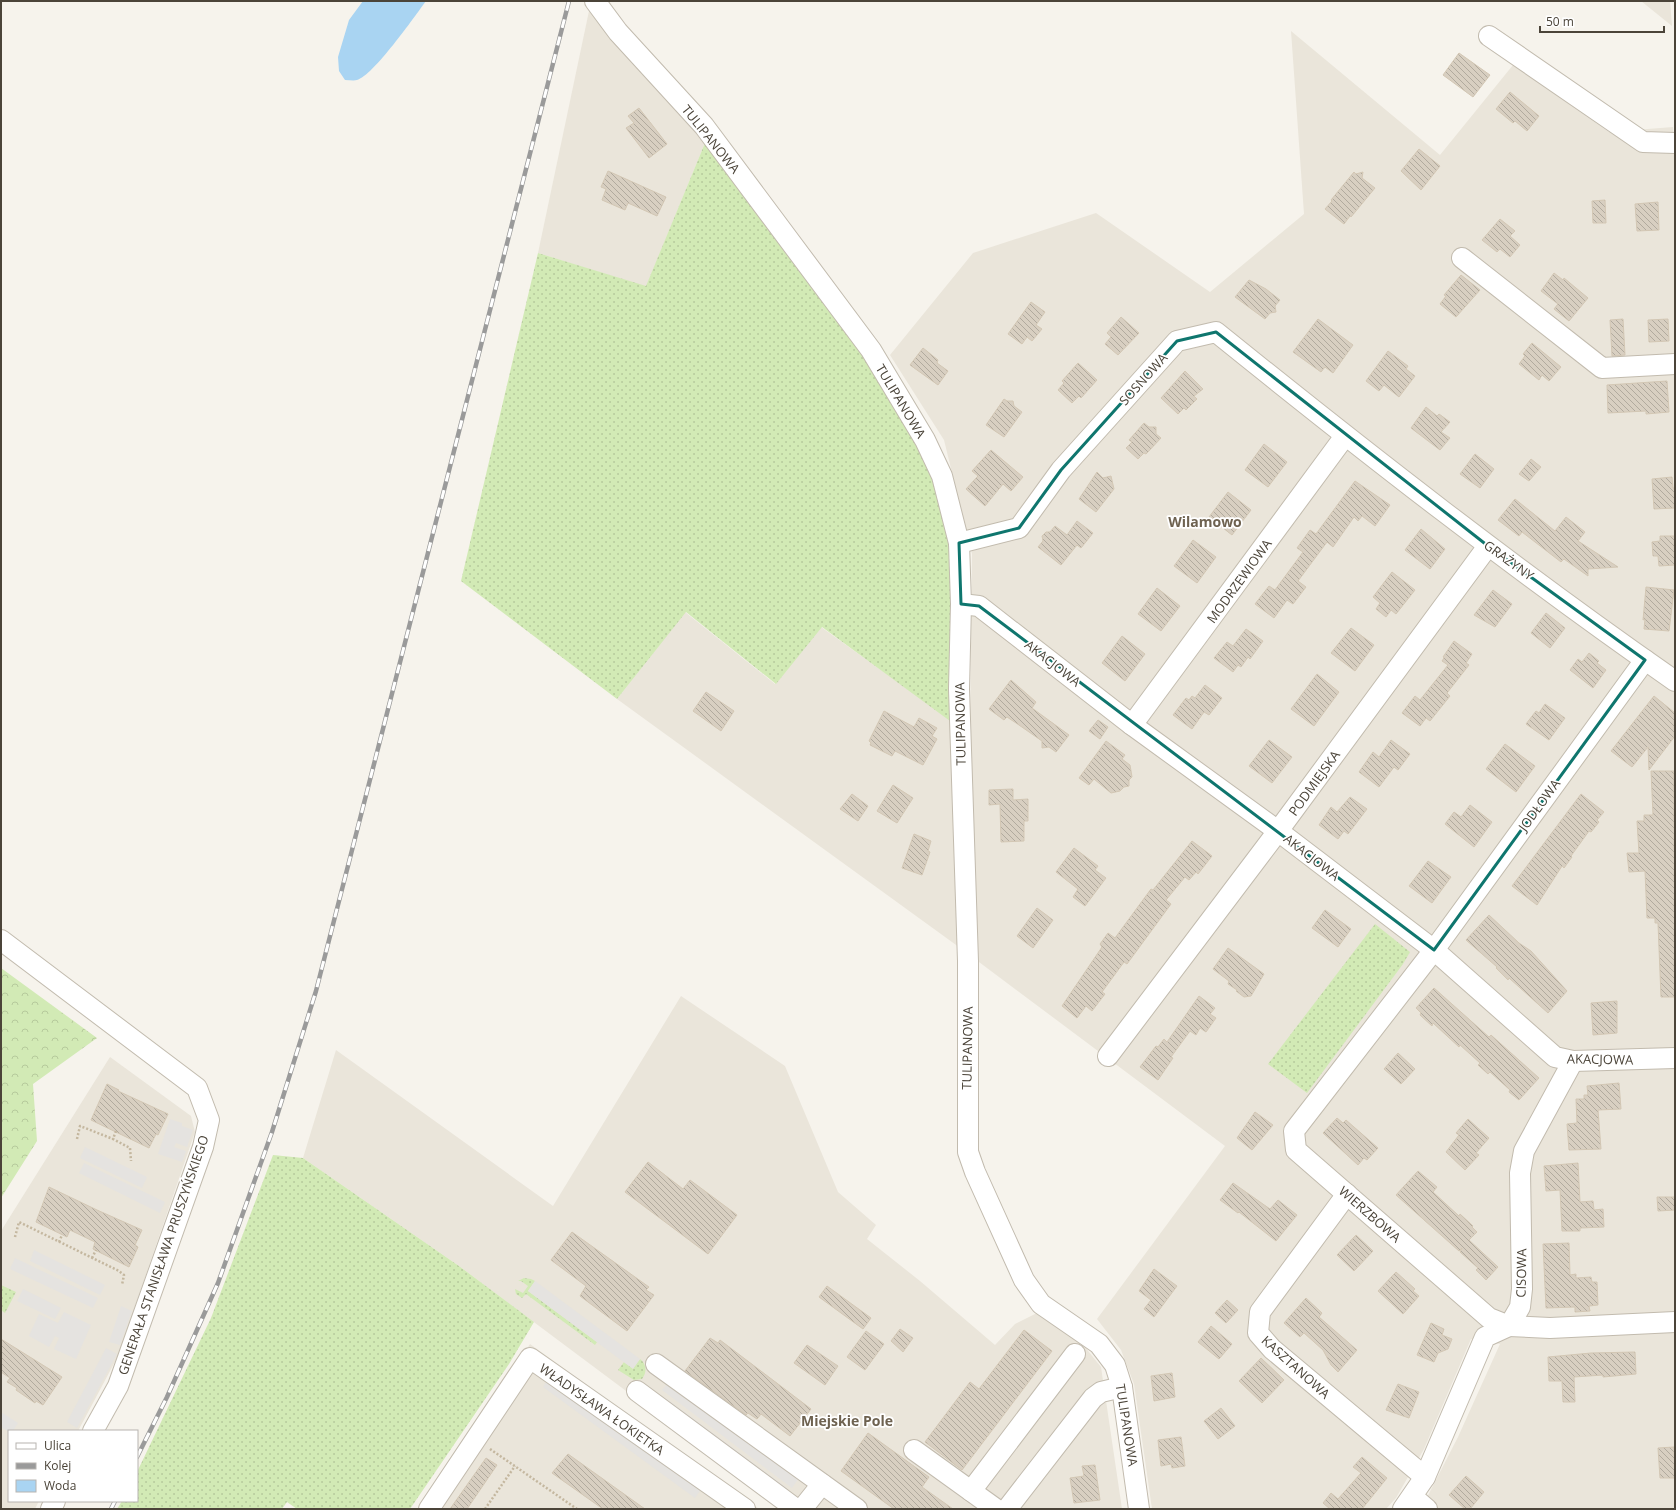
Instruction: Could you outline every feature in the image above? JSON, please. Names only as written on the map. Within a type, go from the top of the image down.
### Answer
[{"type":"street","name":"TULIPANOWA","points":[[595,1],[618,32],[704,126],[871,350],[925,440],[942,476],[959,543],[961,604],[959,689],[968,961],[968,1152],[975,1172],[1024,1280],[1041,1304],[1099,1344],[1115,1364],[1122,1387],[1139,1509]]},
{"type":"street","points":[[1488,36],[1643,142],[1675,143]]},
{"type":"street","points":[[1462,258],[1602,368],[1675,364]]},
{"type":"street","name":"SOSNOWA","points":[[959,543],[1019,528],[1061,470],[1177,341],[1216,332],[1345,436]]},
{"type":"street","name":"GRAŻYNY","points":[[1345,436],[1488,546],[1675,681]]},
{"type":"street","name":"MODRZEWIOWA","points":[[1132,725],[1345,436]]},
{"type":"street","name":"PODMIEJSKA","points":[[1108,1056],[1278,831],[1488,546]]},
{"type":"street","name":"AKACJOWA","points":[[961,604],[979,606],[1132,725],[1278,831],[1434,950],[1555,1057],[1573,1061],[1675,1058]]},
{"type":"street","name":"JODŁOWA","points":[[1434,950],[1645,660]]},
{"type":"street","name":"GENERAŁA STANISŁAWA PRUSZYŃSKIEGO","points":[[1,940],[197,1088],[208,1120],[203,1147],[118,1386],[94,1430]]},
{"type":"street","name":"WIERZBOWA","points":[[1434,950],[1294,1131],[1296,1150],[1489,1318],[1509,1326],[1550,1328],[1675,1322]]},
{"type":"street","name":"CISOWA","points":[[1509,1326],[1520,1307],[1522,1289],[1520,1173],[1524,1151],[1573,1061]]},
{"type":"street","name":"KASZTANOWA","points":[[1347,1194],[1260,1312],[1258,1333],[1272,1349],[1425,1477]]},
{"type":"street","points":[[1415,1505],[1425,1477],[1485,1337],[1509,1326]]},
{"type":"street","points":[[972,1491],[1075,1354]]},
{"type":"street","name":"WŁADYSŁAWA ŁOKIETKA","points":[[429,1509],[530,1358],[745,1509]]},
{"type":"street","points":[[796,1509],[638,1392],[658,1365],[857,1509]]},
{"type":"street","points":[[1007,1509],[1093,1398],[1101,1392],[1122,1387]]},
{"type":"street","points":[[914,1450],[996,1509]]},
{"type":"street","points":[[802,1509],[822,1484]]},
{"type":"path","points":[[77,1139],[80,1126],[113,1139],[130,1148],[131,1161]]},
{"type":"path","points":[[113,1139],[116,1131]]},
{"type":"path","points":[[14,1237],[19,1222],[119,1271],[124,1276],[122,1285]]},
{"type":"path","points":[[60,1242],[62,1234]]},
{"type":"path","points":[[92,1258],[96,1250]]},
{"type":"path","points":[[477,1439],[577,1509]]},
{"type":"path","points":[[485,1509],[515,1466]]},
{"type":"highlighted area","points":[[1216,332],[1488,546],[1645,660],[1434,950],[979,606],[961,604],[959,543],[1019,528],[1061,470],[1177,341]]},
{"type":"shaded area","points":[[1641,1],[1670,1],[1672,26]]},
{"type":"shaded area","points":[[589,11],[705,143],[646,287],[538,253]]},
{"type":"shaded area","points":[[1291,31],[1440,155],[1513,65],[1609,132],[1673,127],[1675,160],[1675,1509],[1421,1509],[1458,1437],[1500,1344],[1471,1339],[1424,1449],[1396,1498],[1386,1509],[1152,1509],[1134,1384],[1121,1350],[1097,1319],[1225,1146],[963,950],[617,699],[685,612],[775,684],[821,627],[970,734],[972,554],[944,440],[890,355],[973,253],[1096,213],[1210,292],[1304,214]]},
{"type":"shaded area","points":[[681,996],[785,1066],[838,1192],[876,1225],[867,1239],[920,1281],[995,1345],[1015,1324],[1037,1313],[1080,1341],[1101,1367],[1122,1509],[784,1509],[459,1266],[303,1158],[336,1050],[553,1206]]},
{"type":"shaded area","points":[[110,1057],[191,1116],[195,1132],[118,1356],[79,1430],[8,1430],[8,1502],[38,1502],[35,1509],[1,1509],[1,1231]]},
{"type":"shaded area","points":[[170,1119],[182,1123],[182,1126],[193,1130],[187,1147],[176,1143],[174,1147],[186,1151],[182,1162],[158,1154]]},
{"type":"shaded area","points":[[85,1147],[147,1177],[142,1188],[80,1158]]},
{"type":"shaded area","points":[[84,1163],[165,1202],[160,1213],[79,1173]]},
{"type":"shaded area","points":[[34,1250],[105,1285],[100,1295],[30,1261]]},
{"type":"shaded area","points":[[15,1258],[98,1298],[93,1308],[10,1269]]},
{"type":"shaded area","points":[[535,1281],[640,1359],[633,1369],[528,1291]]},
{"type":"shaded area","points":[[23,1289],[61,1308],[55,1319],[17,1301]]},
{"type":"shaded area","points":[[121,1306],[132,1311],[120,1345],[109,1342]]},
{"type":"shaded area","points":[[64,1312],[91,1325],[76,1359],[54,1349],[59,1338],[55,1336],[49,1347],[29,1336],[39,1314],[58,1323]]},
{"type":"shaded area","points":[[530,1344],[759,1509],[426,1509]]},
{"type":"shaded area","points":[[106,1348],[117,1354],[77,1428],[67,1422]]},
{"type":"shaded area","points":[[549,1377],[702,1488],[695,1498],[543,1387]]},
{"type":"shaded area","points":[[670,1381],[799,1478],[792,1488],[662,1390]]},
{"type":"shaded area","points":[[667,1399],[787,1488],[783,1493],[663,1404]]},
{"type":"shaded area","points":[[1,1412],[18,1423],[14,1430],[8,1430],[8,1431],[1,1427]]},
{"type":"green space","points":[[705,143],[836,317],[887,392],[930,470],[957,553],[950,721],[822,627],[776,684],[686,612],[617,699],[461,581],[538,253],[646,286]]},
{"type":"green space","points":[[1375,924],[1410,952],[1403,964],[1307,1093],[1268,1064]]},
{"type":"green space","points":[[1,968],[97,1038],[33,1084],[37,1141],[1,1198]]},
{"type":"green space","points":[[273,1155],[303,1158],[459,1266],[534,1322],[509,1364],[410,1509],[297,1509],[287,1502],[282,1509],[117,1509],[121,1502],[138,1502],[138,1470],[211,1318]]},
{"type":"green space","points":[[524,1278],[535,1281],[528,1291],[597,1342],[595,1345],[526,1294],[522,1298],[516,1294],[515,1289],[523,1293],[528,1286],[521,1281],[518,1281]]},
{"type":"green space","points":[[1,1285],[16,1292],[5,1313],[1,1310]]},
{"type":"green space","points":[[640,1359],[644,1363],[646,1369],[642,1379],[634,1380],[618,1370],[624,1362],[633,1368]]},
{"type":"water","points":[[363,1],[426,1],[404,32],[373,68],[357,80],[345,80],[339,71],[338,57],[349,20]]},
{"type":"building","points":[[1459,53],[1490,75],[1473,97],[1443,75]]},
{"type":"building","points":[[1510,92],[1539,116],[1527,131],[1515,121],[1513,123],[1496,109]]},
{"type":"building","points":[[639,108],[667,144],[649,158],[626,128],[634,123],[628,116]]},
{"type":"building","points":[[1419,149],[1440,166],[1421,190],[1401,171]]},
{"type":"building","points":[[608,171],[666,197],[657,216],[628,203],[625,210],[602,200],[606,189],[601,187]]},
{"type":"building","points":[[1354,172],[1356,174],[1363,172],[1362,178],[1375,188],[1344,224],[1325,209]]},
{"type":"building","points":[[1605,200],[1606,223],[1593,223],[1592,201]]},
{"type":"building","points":[[1658,202],[1659,230],[1637,231],[1635,204]]},
{"type":"building","points":[[1500,219],[1515,231],[1510,236],[1520,245],[1510,257],[1500,249],[1497,252],[1482,240]]},
{"type":"building","points":[[1554,273],[1563,280],[1564,278],[1588,298],[1569,321],[1554,309],[1558,304],[1541,291]]},
{"type":"building","points":[[1461,275],[1480,290],[1456,317],[1440,304],[1446,296],[1444,295]]},
{"type":"building","points":[[1249,280],[1266,289],[1280,300],[1275,306],[1276,312],[1270,313],[1265,319],[1235,297]]},
{"type":"building","points":[[1031,302],[1045,312],[1036,325],[1042,329],[1032,341],[1027,337],[1022,344],[1008,334]]},
{"type":"building","points":[[1121,317],[1139,333],[1118,355],[1105,344],[1111,337],[1107,333]]},
{"type":"building","points":[[1318,319],[1353,345],[1333,373],[1325,367],[1321,372],[1293,352]]},
{"type":"building","points":[[1623,319],[1625,355],[1612,356],[1610,320]]},
{"type":"building","points":[[1668,319],[1669,341],[1649,342],[1648,320]]},
{"type":"building","points":[[1532,343],[1561,367],[1549,381],[1542,375],[1539,380],[1519,364],[1525,356],[1523,354]]},
{"type":"building","points":[[923,348],[938,360],[937,363],[948,371],[938,385],[910,365]]},
{"type":"building","points":[[1388,351],[1408,366],[1406,369],[1415,376],[1399,397],[1384,385],[1379,391],[1366,381]]},
{"type":"building","points":[[1078,363],[1097,380],[1081,398],[1079,396],[1072,403],[1058,390],[1064,383],[1062,381]]},
{"type":"building","points":[[1185,371],[1203,389],[1194,396],[1197,399],[1186,410],[1184,408],[1178,414],[1161,398]]},
{"type":"building","points":[[1667,381],[1669,412],[1646,414],[1646,411],[1608,413],[1607,385]]},
{"type":"building","points":[[1004,399],[1007,401],[1013,401],[1014,406],[1022,412],[1004,437],[986,425]]},
{"type":"building","points":[[1426,407],[1437,416],[1439,414],[1450,422],[1441,432],[1450,438],[1440,450],[1411,428]]},
{"type":"building","points":[[1144,423],[1149,427],[1156,427],[1156,434],[1161,438],[1146,454],[1144,453],[1138,459],[1126,448],[1132,442],[1129,440]]},
{"type":"building","points":[[1264,444],[1287,462],[1268,487],[1245,470]]},
{"type":"building","points":[[991,450],[1023,477],[1011,491],[1003,484],[985,506],[966,489],[978,476],[972,471]]},
{"type":"building","points":[[1475,454],[1494,469],[1480,488],[1460,474]]},
{"type":"building","points":[[1531,459],[1541,467],[1529,481],[1519,474]]},
{"type":"building","points":[[1097,472],[1103,478],[1111,476],[1114,489],[1096,512],[1079,499]]},
{"type":"building","points":[[1672,477],[1673,488],[1675,488],[1675,508],[1654,509],[1652,479]]},
{"type":"building","points":[[1355,481],[1390,505],[1375,526],[1362,516],[1358,521],[1354,517],[1333,547],[1327,542],[1298,581],[1306,587],[1293,604],[1287,600],[1274,618],[1255,604],[1269,586],[1275,590],[1303,552],[1297,548],[1310,530],[1316,534]]},
{"type":"building","points":[[1228,492],[1251,510],[1232,535],[1209,517]]},
{"type":"building","points":[[1515,499],[1555,531],[1566,517],[1585,532],[1578,541],[1618,567],[1588,569],[1588,576],[1564,559],[1561,562],[1522,532],[1519,536],[1498,520]]},
{"type":"building","points":[[1077,521],[1093,533],[1081,548],[1077,545],[1061,565],[1038,547],[1043,541],[1042,536],[1046,532],[1050,532],[1055,526],[1067,535]]},
{"type":"building","points":[[1421,529],[1445,549],[1430,569],[1405,550]]},
{"type":"building","points":[[1660,536],[1675,536],[1675,565],[1659,566],[1658,556],[1653,556],[1652,542],[1660,541]]},
{"type":"building","points":[[1193,540],[1216,557],[1197,583],[1174,566]]},
{"type":"building","points":[[1392,572],[1415,590],[1396,614],[1391,610],[1386,617],[1376,609],[1380,603],[1373,597]]},
{"type":"building","points":[[1646,587],[1674,590],[1669,631],[1644,629],[1645,619],[1643,620]]},
{"type":"building","points":[[1157,588],[1180,606],[1161,631],[1138,614]]},
{"type":"building","points":[[1493,590],[1512,604],[1495,627],[1474,615]]},
{"type":"building","points":[[1546,613],[1565,628],[1550,648],[1531,633]]},
{"type":"building","points":[[1351,628],[1374,645],[1355,671],[1331,653]]},
{"type":"building","points":[[1246,629],[1263,641],[1250,659],[1248,657],[1241,667],[1238,665],[1233,672],[1214,658],[1227,642],[1233,646]]},
{"type":"building","points":[[1122,636],[1145,654],[1125,681],[1102,663]]},
{"type":"building","points":[[1454,641],[1472,654],[1466,663],[1469,665],[1447,693],[1450,696],[1430,721],[1426,718],[1420,726],[1402,713],[1415,696],[1420,700],[1448,665],[1442,661],[1444,658],[1443,657]]},
{"type":"building","points":[[1589,653],[1599,661],[1597,663],[1606,670],[1593,688],[1570,670],[1578,659],[1582,662]]},
{"type":"building","points":[[1317,674],[1339,692],[1314,726],[1291,709]]},
{"type":"building","points":[[1011,680],[1036,702],[1032,708],[1069,735],[1056,752],[1049,747],[1042,748],[1042,741],[1007,717],[1004,720],[989,709]]},
{"type":"building","points":[[1205,685],[1222,698],[1209,715],[1204,712],[1192,729],[1173,715],[1186,698],[1189,700],[1192,696],[1195,698]]},
{"type":"building","points":[[706,692],[734,711],[721,731],[693,711]]},
{"type":"building","points":[[1654,696],[1675,713],[1675,736],[1649,770],[1648,747],[1632,767],[1611,751]]},
{"type":"building","points":[[1545,704],[1565,718],[1549,740],[1526,724],[1536,711],[1539,713]]},
{"type":"building","points":[[884,711],[914,727],[919,718],[937,728],[932,736],[937,739],[923,765],[895,751],[892,756],[870,745],[871,743],[869,741]]},
{"type":"building","points":[[1098,720],[1108,727],[1100,739],[1089,731]]},
{"type":"building","points":[[1269,740],[1292,757],[1272,783],[1249,766]]},
{"type":"building","points":[[1391,740],[1410,754],[1398,770],[1394,767],[1379,787],[1359,772],[1373,752],[1379,757]]},
{"type":"building","points":[[1106,741],[1125,755],[1122,759],[1130,765],[1132,777],[1129,780],[1129,786],[1124,787],[1120,791],[1111,793],[1094,779],[1089,785],[1079,778]]},
{"type":"building","points":[[1505,744],[1535,766],[1516,792],[1486,769]]},
{"type":"building","points":[[1651,771],[1674,771],[1675,997],[1661,997],[1658,923],[1655,923],[1655,918],[1647,918],[1645,871],[1629,872],[1627,853],[1639,853],[1637,821],[1644,821],[1644,815],[1653,815]]},
{"type":"building","points":[[893,785],[913,798],[897,823],[877,811]]},
{"type":"building","points":[[1013,789],[1013,800],[1028,799],[1028,821],[1024,821],[1024,841],[1001,842],[1000,804],[989,805],[989,790]]},
{"type":"building","points":[[852,794],[868,806],[858,821],[840,809]]},
{"type":"building","points":[[1581,794],[1604,812],[1597,820],[1599,822],[1591,832],[1589,831],[1564,868],[1562,866],[1537,905],[1512,886]]},
{"type":"building","points":[[1350,797],[1367,809],[1348,834],[1344,831],[1338,839],[1319,825],[1331,807],[1337,812]]},
{"type":"building","points":[[1470,805],[1492,822],[1474,847],[1445,824],[1454,812],[1461,817]]},
{"type":"building","points":[[914,834],[931,841],[928,851],[930,852],[922,875],[902,868]]},
{"type":"building","points":[[1192,841],[1212,856],[1198,874],[1196,872],[1189,880],[1185,877],[1166,900],[1171,904],[1127,964],[1124,962],[1102,992],[1105,994],[1092,1011],[1086,1006],[1077,1018],[1062,1006],[1102,947],[1100,944],[1108,933],[1115,938],[1151,889],[1153,890]]},
{"type":"building","points":[[1074,848],[1098,866],[1095,870],[1106,878],[1085,906],[1073,897],[1078,889],[1056,872]]},
{"type":"building","points":[[1428,861],[1451,877],[1432,903],[1409,886]]},
{"type":"building","points":[[1037,908],[1053,920],[1033,948],[1017,936]]},
{"type":"building","points":[[1325,910],[1351,929],[1338,947],[1312,928]]},
{"type":"building","points":[[1489,915],[1519,943],[1531,951],[1567,991],[1548,1013],[1509,978],[1508,980],[1496,968],[1497,967],[1466,940]]},
{"type":"building","points":[[1228,948],[1264,974],[1251,996],[1244,997],[1228,984],[1229,981],[1213,969]]},
{"type":"building","points":[[1434,988],[1489,1037],[1491,1035],[1539,1078],[1519,1100],[1490,1072],[1488,1074],[1478,1065],[1480,1063],[1460,1045],[1459,1047],[1433,1023],[1432,1026],[1420,1015],[1421,1013],[1416,1008]]},
{"type":"building","points":[[1199,996],[1215,1008],[1210,1014],[1216,1018],[1206,1032],[1200,1028],[1196,1035],[1190,1031],[1171,1057],[1173,1058],[1158,1080],[1140,1067],[1156,1046],[1158,1047],[1164,1039],[1167,1042]]},
{"type":"building","points":[[1617,1001],[1617,1033],[1593,1035],[1591,1003]]},
{"type":"building","points":[[1398,1053],[1415,1069],[1401,1084],[1384,1069]]},
{"type":"building","points":[[1619,1083],[1621,1109],[1598,1110],[1601,1149],[1569,1150],[1567,1124],[1577,1123],[1576,1099],[1584,1099],[1584,1095],[1588,1095],[1587,1086]]},
{"type":"building","points":[[107,1084],[119,1090],[118,1091],[168,1114],[158,1135],[156,1134],[149,1148],[91,1120]]},
{"type":"building","points":[[1255,1112],[1273,1125],[1252,1150],[1237,1138]]},
{"type":"building","points":[[1337,1118],[1343,1123],[1346,1120],[1378,1148],[1367,1160],[1364,1158],[1358,1165],[1323,1133]]},
{"type":"building","points":[[1468,1119],[1489,1138],[1476,1153],[1479,1155],[1465,1170],[1446,1152],[1459,1135],[1456,1133]]},
{"type":"building","points":[[648,1162],[683,1189],[690,1180],[737,1215],[708,1254],[625,1192]]},
{"type":"building","points":[[1578,1163],[1580,1202],[1593,1201],[1594,1210],[1603,1209],[1604,1227],[1580,1228],[1580,1231],[1562,1231],[1560,1190],[1546,1191],[1544,1166]]},
{"type":"building","points":[[1418,1171],[1437,1187],[1433,1192],[1459,1216],[1460,1214],[1473,1226],[1472,1227],[1477,1232],[1469,1240],[1498,1267],[1486,1280],[1476,1270],[1478,1268],[1460,1252],[1462,1248],[1459,1251],[1396,1195]]},
{"type":"building","points":[[1233,1183],[1270,1209],[1278,1200],[1297,1215],[1276,1241],[1239,1212],[1238,1213],[1220,1200]]},
{"type":"building","points":[[49,1187],[142,1230],[135,1245],[138,1247],[129,1267],[93,1249],[95,1242],[70,1230],[67,1237],[36,1222]]},
{"type":"building","points":[[1657,1197],[1675,1197],[1675,1210],[1658,1211]]},
{"type":"building","points":[[572,1232],[649,1287],[646,1290],[654,1295],[627,1331],[580,1296],[586,1286],[551,1260]]},
{"type":"building","points":[[1356,1235],[1373,1251],[1354,1271],[1337,1255]]},
{"type":"building","points":[[1569,1243],[1570,1275],[1576,1274],[1576,1278],[1591,1277],[1592,1282],[1597,1282],[1598,1305],[1589,1306],[1590,1311],[1575,1312],[1575,1307],[1546,1308],[1543,1244]]},
{"type":"building","points":[[1154,1269],[1177,1286],[1154,1317],[1144,1309],[1151,1300],[1139,1291]]},
{"type":"building","points":[[1396,1272],[1415,1289],[1413,1291],[1419,1296],[1403,1314],[1378,1291]]},
{"type":"building","points":[[827,1286],[871,1318],[863,1329],[819,1297]]},
{"type":"building","points":[[1306,1298],[1322,1313],[1319,1317],[1357,1350],[1338,1372],[1331,1365],[1323,1350],[1304,1333],[1300,1337],[1284,1323]]},
{"type":"building","points":[[1227,1300],[1238,1310],[1226,1323],[1215,1313]]},
{"type":"building","points":[[1431,1323],[1444,1329],[1442,1335],[1452,1339],[1448,1349],[1438,1353],[1434,1362],[1417,1355]]},
{"type":"building","points":[[1211,1326],[1232,1344],[1219,1359],[1198,1342]]},
{"type":"building","points":[[900,1329],[913,1338],[903,1352],[891,1341]]},
{"type":"building","points":[[1024,1330],[1052,1351],[962,1470],[925,1442],[970,1382],[979,1389]]},
{"type":"building","points":[[866,1331],[884,1344],[865,1370],[847,1357]]},
{"type":"building","points":[[710,1338],[718,1343],[720,1340],[811,1409],[790,1436],[761,1414],[757,1419],[748,1413],[746,1415],[685,1371]]},
{"type":"building","points":[[1,1339],[62,1377],[43,1405],[36,1401],[35,1403],[7,1382],[10,1378],[1,1372]]},
{"type":"building","points":[[807,1345],[838,1366],[825,1385],[794,1363]]},
{"type":"building","points":[[1635,1352],[1636,1374],[1603,1377],[1603,1375],[1574,1377],[1575,1402],[1563,1402],[1562,1381],[1549,1381],[1548,1357],[1591,1353]]},
{"type":"building","points":[[1261,1358],[1284,1380],[1262,1403],[1239,1381]]},
{"type":"building","points":[[1172,1373],[1175,1397],[1154,1401],[1151,1376]]},
{"type":"building","points":[[1398,1384],[1419,1392],[1409,1418],[1386,1410]]},
{"type":"building","points":[[1221,1408],[1235,1426],[1218,1439],[1204,1421]]},
{"type":"building","points":[[868,1433],[929,1477],[922,1487],[953,1509],[894,1509],[841,1471]]},
{"type":"building","points":[[1181,1437],[1185,1466],[1172,1468],[1171,1464],[1161,1466],[1158,1440]]},
{"type":"building","points":[[1674,1447],[1675,1478],[1660,1478],[1658,1448]]},
{"type":"building","points":[[568,1454],[645,1509],[603,1509],[552,1473]]},
{"type":"building","points":[[1362,1457],[1387,1478],[1362,1509],[1330,1509],[1323,1503],[1331,1493],[1338,1499],[1361,1473],[1353,1467]]},
{"type":"building","points":[[486,1458],[497,1465],[467,1509],[450,1509]]},
{"type":"building","points":[[1095,1465],[1100,1500],[1074,1503],[1070,1478],[1084,1476],[1082,1466]]},
{"type":"building","points":[[1466,1476],[1484,1492],[1470,1509],[1465,1509],[1449,1495]]},
{"type":"railway","points":[[138,1455],[167,1397],[218,1283],[272,1132],[316,991],[569,1]]},
{"type":"railway","points":[[111,1509],[114,1502]]},
{"type":"district","name":"Wilamowo","points":[[1205,522]]},
{"type":"district","name":"Miejskie Pole","points":[[847,1421]]}]
